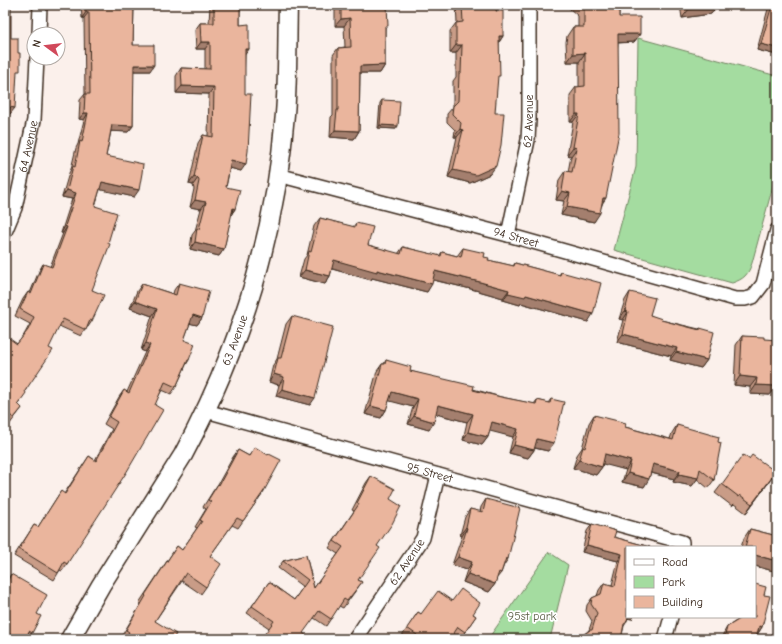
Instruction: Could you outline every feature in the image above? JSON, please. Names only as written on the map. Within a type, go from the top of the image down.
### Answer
[{"type":"street","points":[[39,26],[40,5]]},
{"type":"street","name":"63 Avenue","points":[[70,639],[101,585],[183,455],[206,411],[254,289],[267,237],[278,175],[286,114],[288,5]]},
{"type":"street","name":"62 Avenue","points":[[508,235],[528,140],[529,5]]},
{"type":"street","name":"64 Avenue","points":[[5,232],[15,208],[34,120],[37,66]]},
{"type":"street","name":"94 Street","points":[[278,175],[508,235],[735,299],[753,297],[763,284],[777,230]]},
{"type":"street","name":"95 Street","points":[[206,411],[682,542],[682,546]]},
{"type":"street","name":"62 Avenue","points":[[355,639],[423,538],[438,475]]},
{"type":"street","points":[[665,639],[671,618]]},
{"type":"green space","points":[[638,38],[777,76],[777,171],[752,263],[747,274],[743,278],[732,283],[614,250],[636,167]]},
{"type":"green space","name":"95st park","points":[[549,552],[568,565],[550,639],[488,639]]},
{"type":"building","points":[[5,5],[11,5],[11,38],[18,38],[20,71],[17,71],[15,108],[10,107],[5,141]]},
{"type":"building","points":[[86,5],[134,5],[133,45],[154,45],[154,65],[134,65],[133,126],[112,125],[106,156],[143,164],[142,173],[139,190],[102,182],[95,206],[117,213],[108,243],[110,244],[92,290],[104,295],[92,321],[90,320],[86,330],[63,319],[49,348],[53,350],[25,391],[26,393],[18,404],[22,408],[14,418],[5,412],[5,337],[6,336],[17,344],[28,330],[34,317],[20,309],[28,292],[31,294],[43,264],[52,267],[67,227],[65,226],[76,193],[67,190],[73,166],[75,167],[80,141],[82,142],[88,113],[84,113],[85,94],[90,94],[89,12],[86,12]]},
{"type":"building","points":[[214,5],[240,5],[240,25],[249,24],[249,49],[245,49],[245,94],[251,94],[248,151],[246,164],[231,160],[226,187],[240,190],[235,209],[233,208],[224,249],[195,242],[197,228],[199,229],[206,202],[195,200],[199,181],[198,178],[194,177],[203,135],[213,137],[214,87],[182,86],[181,68],[210,69],[210,42],[201,42],[200,23],[214,23]]},
{"type":"building","points":[[341,5],[387,5],[388,26],[385,26],[385,65],[360,66],[359,131],[335,130],[338,110],[338,48],[351,47],[350,18],[341,19]]},
{"type":"building","points":[[462,5],[497,5],[496,11],[503,11],[503,36],[499,36],[500,76],[498,76],[495,113],[504,113],[501,145],[496,166],[476,175],[453,170],[463,130],[460,129],[461,123],[452,114],[453,106],[458,101],[459,73],[461,73],[462,45],[456,45],[456,23],[463,22]]},
{"type":"building","points":[[582,5],[619,5],[619,17],[640,17],[640,34],[618,34],[619,133],[606,198],[603,198],[600,213],[567,207],[570,193],[562,191],[565,171],[572,172],[577,148],[573,147],[579,114],[576,114],[576,87],[585,86],[585,53],[573,54],[573,27],[584,27],[584,7]]},
{"type":"building","points":[[688,5],[718,5],[689,9]]},
{"type":"building","points":[[772,5],[777,5],[777,48],[761,44]]},
{"type":"building","points":[[382,100],[400,101],[398,126],[380,125]]},
{"type":"building","points":[[320,218],[355,227],[356,223],[373,227],[368,245],[401,254],[403,247],[441,256],[442,252],[461,257],[463,248],[485,253],[484,257],[489,258],[488,260],[514,266],[515,263],[560,275],[561,272],[601,283],[593,314],[526,295],[525,297],[508,293],[509,290],[435,271],[432,284],[377,270],[377,272],[334,260],[330,276],[305,270],[309,251],[311,252]]},
{"type":"building","points":[[179,283],[209,291],[202,318],[193,315],[184,340],[195,344],[189,360],[176,387],[165,382],[155,405],[163,410],[126,473],[67,564],[64,562],[58,573],[19,549],[34,525],[38,527],[61,491],[65,494],[89,456],[96,461],[117,422],[109,417],[124,390],[129,393],[150,345],[146,343],[157,309],[135,301],[142,284],[176,295]]},
{"type":"building","points":[[630,292],[655,298],[650,315],[662,319],[661,320],[714,332],[707,360],[676,352],[677,348],[623,334],[628,312],[625,311]]},
{"type":"building","points":[[292,316],[333,327],[315,398],[282,389],[284,377],[274,374],[278,358],[281,358]]},
{"type":"building","points":[[742,336],[764,337],[764,339],[777,340],[777,386],[756,385],[757,378],[740,376]]},
{"type":"building","points":[[386,360],[411,367],[410,371],[474,386],[473,390],[501,397],[536,404],[537,400],[550,403],[551,399],[564,402],[554,443],[537,439],[534,450],[514,445],[518,429],[492,422],[488,437],[468,432],[473,414],[438,405],[434,422],[414,416],[418,399],[392,392],[386,410],[371,406],[382,364],[385,364]]},
{"type":"building","points":[[594,415],[626,423],[625,427],[673,440],[677,425],[719,437],[718,442],[721,443],[714,480],[700,469],[698,478],[679,474],[680,471],[653,464],[649,479],[628,473],[631,461],[605,454],[602,467],[579,460],[583,447],[585,448]]},
{"type":"building","points":[[255,447],[268,455],[269,454],[281,460],[264,491],[243,521],[237,518],[210,556],[221,564],[206,587],[186,573],[155,621],[176,634],[173,639],[125,639],[129,632],[126,630],[146,596],[145,595],[177,546],[182,550],[202,521],[200,520],[211,502],[208,500],[218,484],[219,485],[238,450],[249,456]]},
{"type":"building","points":[[743,455],[749,459],[752,455],[776,472],[752,504],[740,495],[739,497],[722,484]]},
{"type":"building","points":[[371,476],[395,489],[390,499],[401,506],[392,524],[377,546],[380,548],[358,580],[362,582],[347,601],[344,599],[331,619],[319,611],[303,633],[311,639],[261,639],[274,621],[252,606],[269,582],[294,600],[308,580],[283,561],[306,555],[314,588],[343,547],[334,541],[359,504],[357,503]]},
{"type":"building","points":[[486,499],[520,508],[508,559],[506,558],[501,573],[499,572],[495,584],[468,574],[472,562],[458,557],[467,528],[470,509],[483,512]]},
{"type":"building","points":[[592,524],[616,531],[614,537],[646,546],[626,546],[626,618],[628,618],[624,624],[621,639],[584,639],[582,636],[592,630],[597,613],[591,604],[592,598],[601,594],[604,583],[615,586],[622,554],[587,545]]},
{"type":"building","points":[[750,529],[777,536],[777,561],[756,555],[756,546],[745,546]]},
{"type":"building","points":[[11,574],[47,595],[37,614],[41,616],[32,633],[29,631],[26,639],[5,639],[5,593],[7,590],[5,589],[5,586]]},
{"type":"building","points":[[756,584],[766,587],[764,595],[770,596],[762,627],[759,626],[756,639],[724,639],[727,627],[741,618],[756,618]]},
{"type":"building","points":[[461,589],[480,603],[473,614],[476,616],[465,632],[458,627],[450,639],[414,639],[417,635],[407,628],[418,612],[421,614],[438,591],[452,601]]}]
